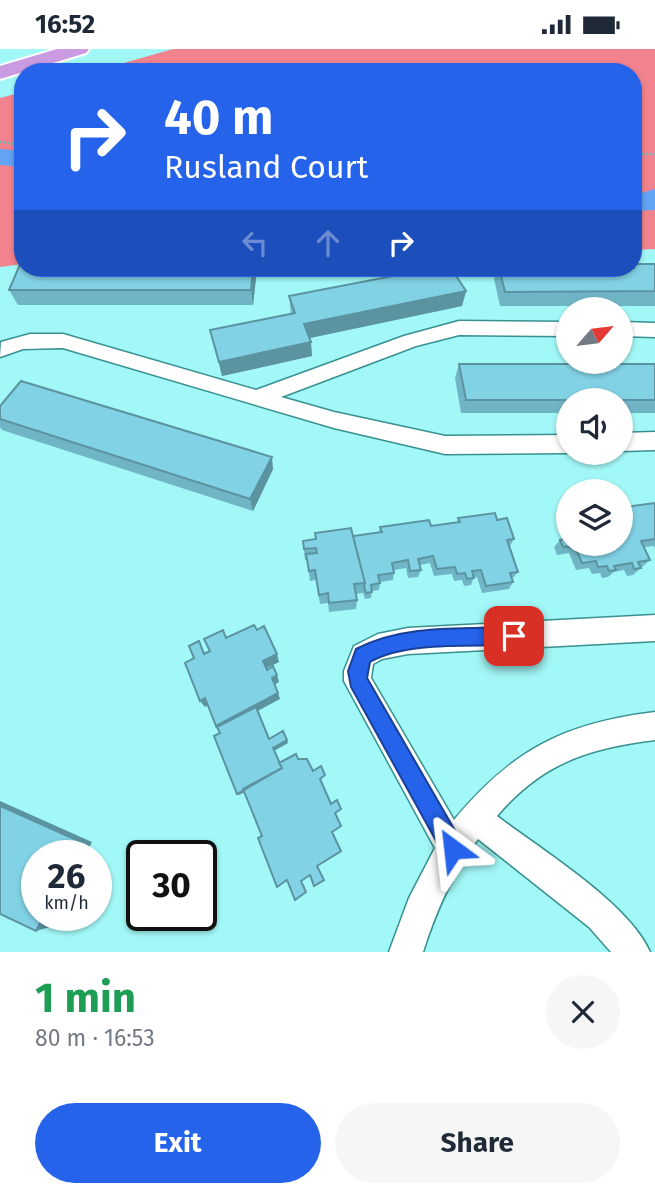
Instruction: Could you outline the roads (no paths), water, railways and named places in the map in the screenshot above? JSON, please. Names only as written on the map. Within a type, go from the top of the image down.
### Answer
[{"type":"highway","points":[[0,59],[35,49]]},
{"type":"highway","points":[[33,63],[79,49]]},
{"type":"street","points":[[258,397],[411,341],[459,328],[556,329]]},
{"type":"street","points":[[634,329],[655,330]]},
{"type":"street","points":[[0,350],[11,344],[35,340],[63,341],[334,419],[445,446],[556,444]]},
{"type":"street","points":[[633,442],[655,441]]},
{"type":"street","points":[[453,849],[358,681],[357,671],[363,655],[378,647],[408,641],[655,628]]},
{"type":"street","points":[[406,952],[415,923],[453,849],[475,818],[511,779],[555,752],[609,729],[655,726]]},
{"type":"street","points":[[475,818],[601,915],[633,952]]},
{"type":"waterway","points":[[0,157],[14,158]]},
{"type":"waterway","points":[[642,203],[652,202],[655,197]]}]
